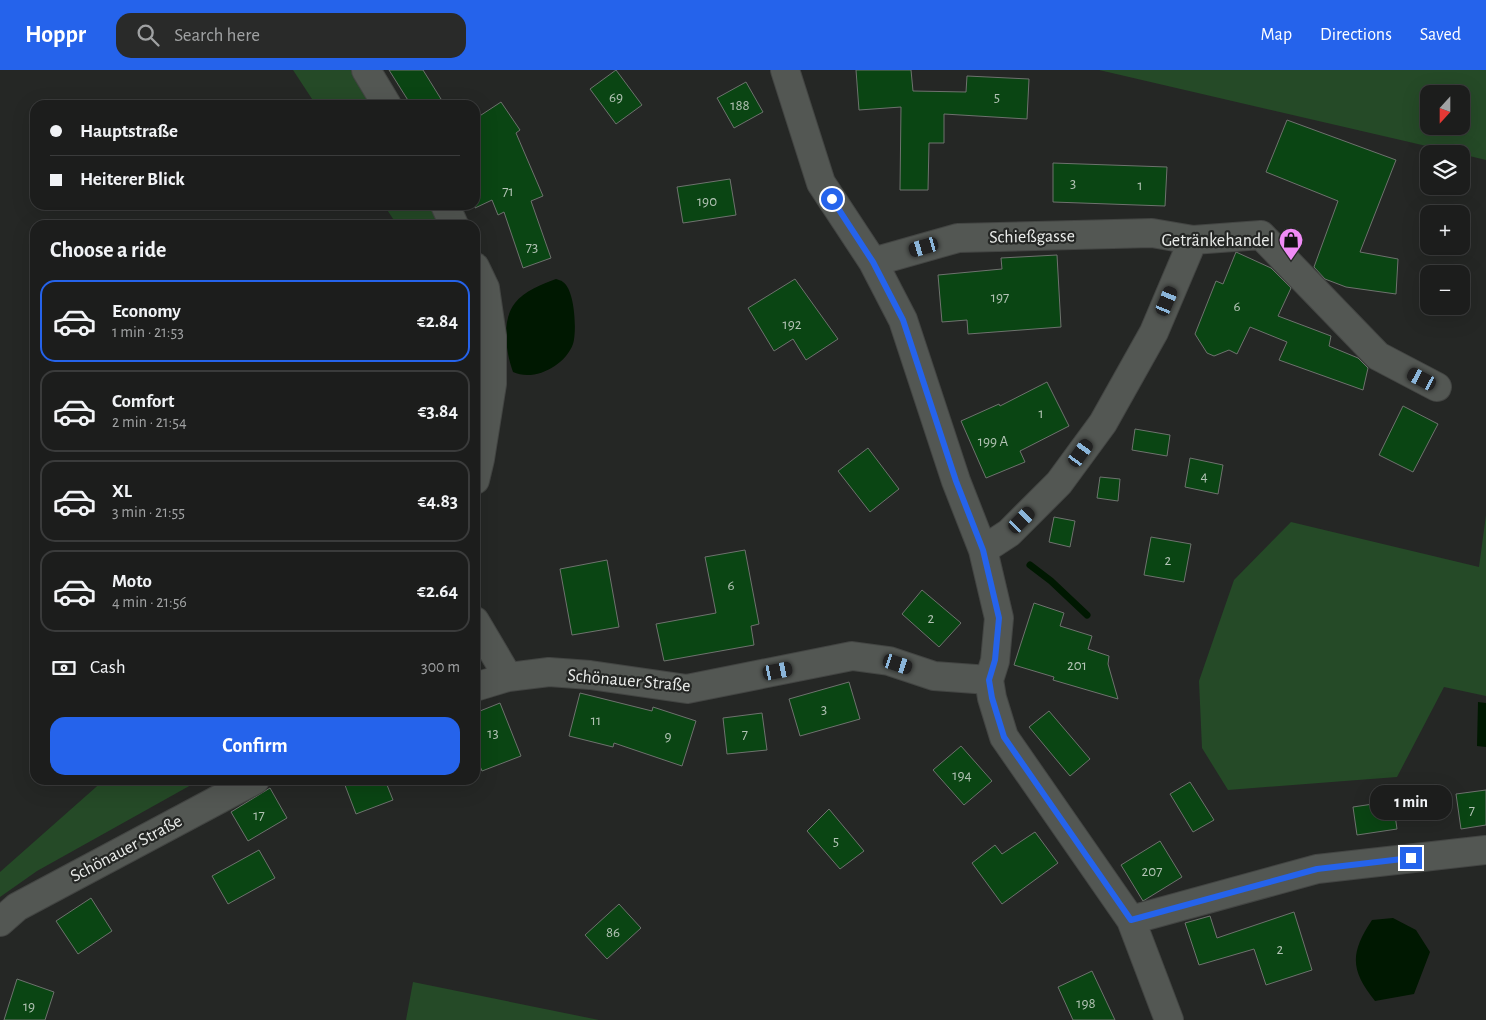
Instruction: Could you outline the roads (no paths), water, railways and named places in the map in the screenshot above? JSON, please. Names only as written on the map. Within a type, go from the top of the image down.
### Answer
[{"type":"street","points":[[366,70],[384,100]]},
{"type":"street","points":[[785,70],[821,183],[873,262],[903,320],[956,481],[983,550],[999,618],[995,660],[989,680],[992,698],[1004,737],[1131,920],[1169,1020]]},
{"type":"street","name":"Schießgasse","points":[[873,262],[958,238],[1152,233],[1194,240],[1261,235],[1378,356],[1437,387]]},
{"type":"street","points":[[983,550],[1009,532],[1059,483],[1103,423],[1154,332],[1194,240]]},
{"type":"street","points":[[480,278],[485,288],[492,336],[492,384],[480,459]]},
{"type":"street","points":[[480,629],[508,677]]},
{"type":"street","name":"Schönauer Straße","points":[[480,685],[508,677],[549,672],[590,675],[687,689],[852,656],[889,661],[934,676],[989,680]]},
{"type":"street","name":"Schönauer Straße","points":[[0,922],[17,907],[246,785]]},
{"type":"street","points":[[1131,920],[1317,869],[1486,850]]},
{"type":"waterway","points":[[1030,565],[1051,581],[1087,615]]},
{"type":"place","name":"Getränkehandel","points":[[1291,261]]}]
